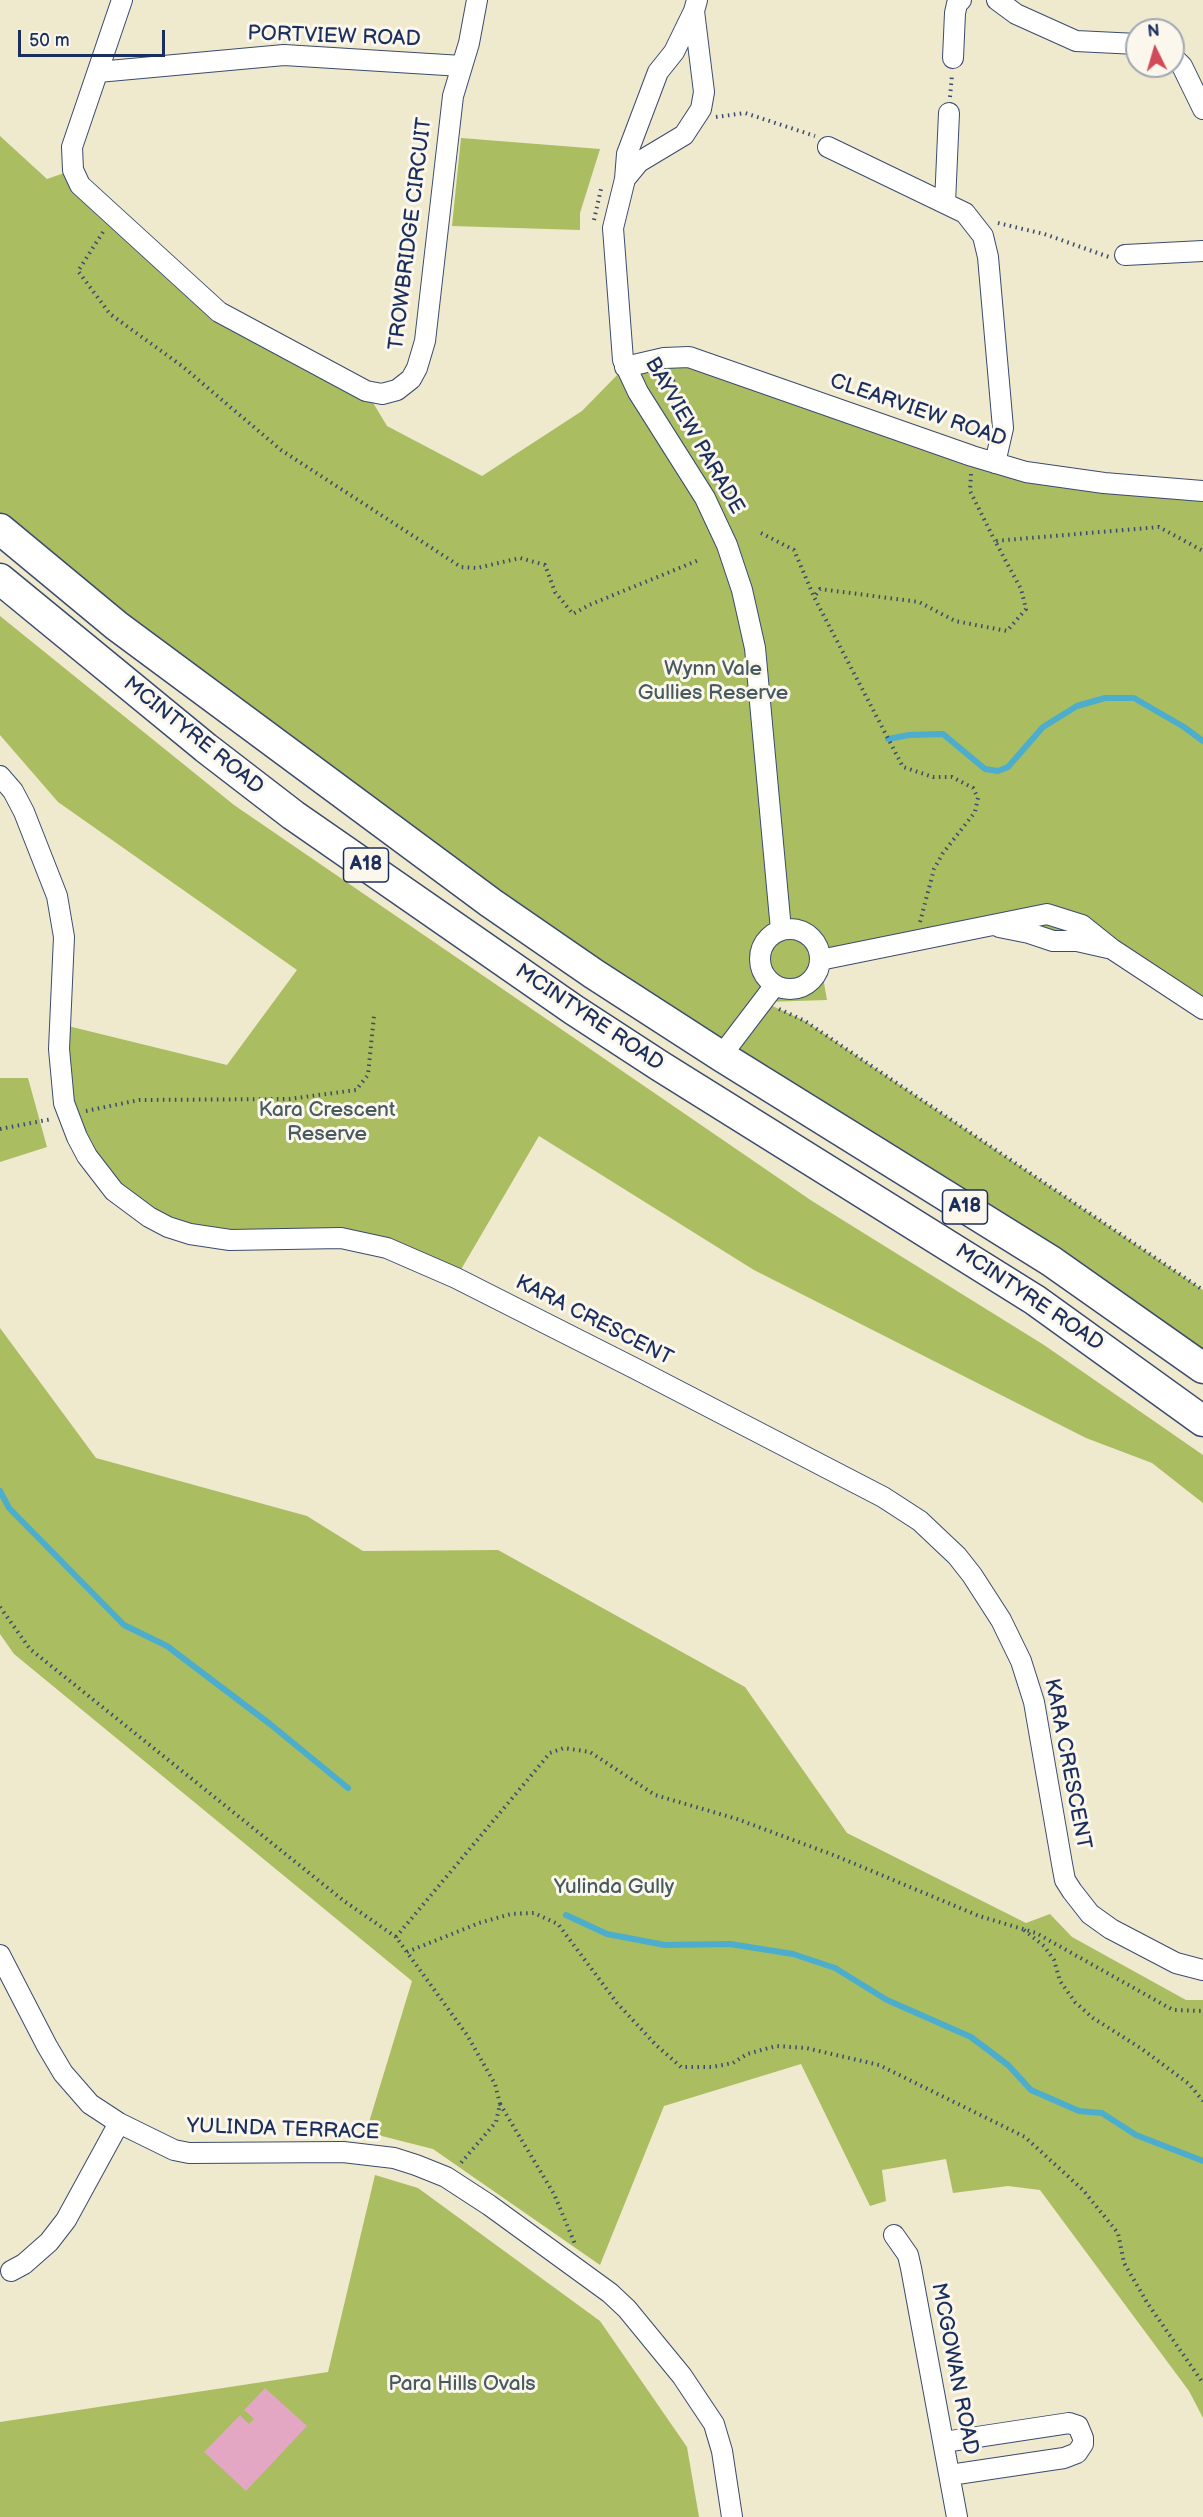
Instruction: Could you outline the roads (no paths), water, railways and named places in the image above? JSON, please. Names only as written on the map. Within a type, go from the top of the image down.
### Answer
[{"type":"main road","name":"MCINTYRE ROAD","points":[[0,529],[117,626],[491,903],[594,974],[721,1056],[1051,1261],[1203,1368]]},
{"type":"main road","name":"MCINTYRE ROAD","points":[[0,579],[206,748],[293,815],[574,1010],[739,1116],[1035,1300],[1203,1421]]},
{"type":"main road","points":[[660,1066],[721,1056],[739,1116]]},
{"type":"street","name":"TROWBRIDGE CIRCUIT","points":[[122,0],[72,147],[71,161],[80,185],[228,318],[366,392],[382,394],[397,390],[411,379],[425,341],[451,111],[477,0]]},
{"type":"street","points":[[953,58],[955,13],[957,4],[961,0]]},
{"type":"street","points":[[997,0],[1016,14],[1076,41],[1125,43]]},
{"type":"street","name":"BAYVIEW PARADE","points":[[625,179],[639,162],[684,135],[701,110],[704,92],[695,5]]},
{"type":"street","name":"BAYVIEW PARADE","points":[[695,5],[674,52],[658,72],[627,154],[625,179],[613,228],[625,367],[638,392],[705,498],[727,545],[742,590],[755,648],[781,930]]},
{"type":"street","name":"PORTVIEW ROAD","points":[[98,72],[284,55],[462,66]]},
{"type":"street","points":[[1185,72],[1203,109]]},
{"type":"street","points":[[945,203],[949,113]]},
{"type":"street","points":[[828,147],[965,213],[983,236],[988,257],[1003,428],[995,463]]},
{"type":"street","points":[[1118,256],[1203,251]]},
{"type":"street","name":"CLEARVIEW ROAD","points":[[625,367],[664,358],[689,357],[972,456],[1026,472],[1104,483],[1203,491]]},
{"type":"street","name":"KARA CRESCENT","points":[[0,776],[13,791],[24,812],[57,896],[64,937],[59,1049],[64,1103],[87,1155],[114,1191],[149,1217],[168,1227],[190,1234],[230,1240],[341,1238],[387,1248],[456,1278],[636,1369],[883,1497],[920,1521],[957,1556],[972,1575],[1001,1620],[1021,1661],[1034,1702],[1065,1880],[1072,1892],[1090,1914],[1111,1929],[1176,1963],[1203,1970]]},
{"type":"street","points":[[820,960],[1047,914],[1082,925],[1112,949],[1203,1009]]},
{"type":"street","points":[[794,928],[804,931],[816,942],[821,952],[819,970],[814,979],[802,988],[792,990],[781,988],[767,980],[762,970],[759,959],[762,945],[769,937],[781,930],[794,928]]},
{"type":"street","points":[[721,1056],[775,985]]},
{"type":"street","name":"YULINDA TERRACE","points":[[0,1955],[63,2073],[90,2104],[119,2123],[150,2140],[174,2150],[189,2153],[344,2152],[394,2158],[446,2177],[610,2292],[627,2309],[681,2376],[714,2424],[722,2451],[732,2517]]},
{"type":"street","points":[[11,2271],[36,2255],[66,2220],[119,2123]]},
{"type":"street","name":"MCGOWAN ROAD","points":[[894,2235],[908,2255],[957,2517]]},
{"type":"street","points":[[944,2442],[1070,2423],[1078,2426],[1083,2438],[1083,2445],[1077,2453],[1064,2458],[950,2475]]},
{"type":"waterway","points":[[888,739],[909,735],[943,734],[985,769],[998,771],[1008,767],[1043,727],[1077,706],[1105,698],[1134,698],[1184,727],[1203,741]]},
{"type":"waterway","points":[[0,1491],[9,1508],[124,1625],[167,1646],[270,1724],[348,1788]]},
{"type":"waterway","points":[[566,1915],[607,1934],[665,1945],[730,1944],[793,1954],[835,1968],[887,2000],[971,2037],[1008,2065],[1031,2090],[1079,2111],[1102,2113],[1136,2135],[1203,2161]]},
{"type":"park label","name":"Wynn Vale Gullies Reserve","points":[[713,682]]},
{"type":"park label","name":"Kara Crescent Reserve","points":[[327,1123]]},
{"type":"park label","name":"Yulinda Gully","points":[[614,1888]]},
{"type":"park label","name":"Para Hills Ovals","points":[[462,2385]]}]
